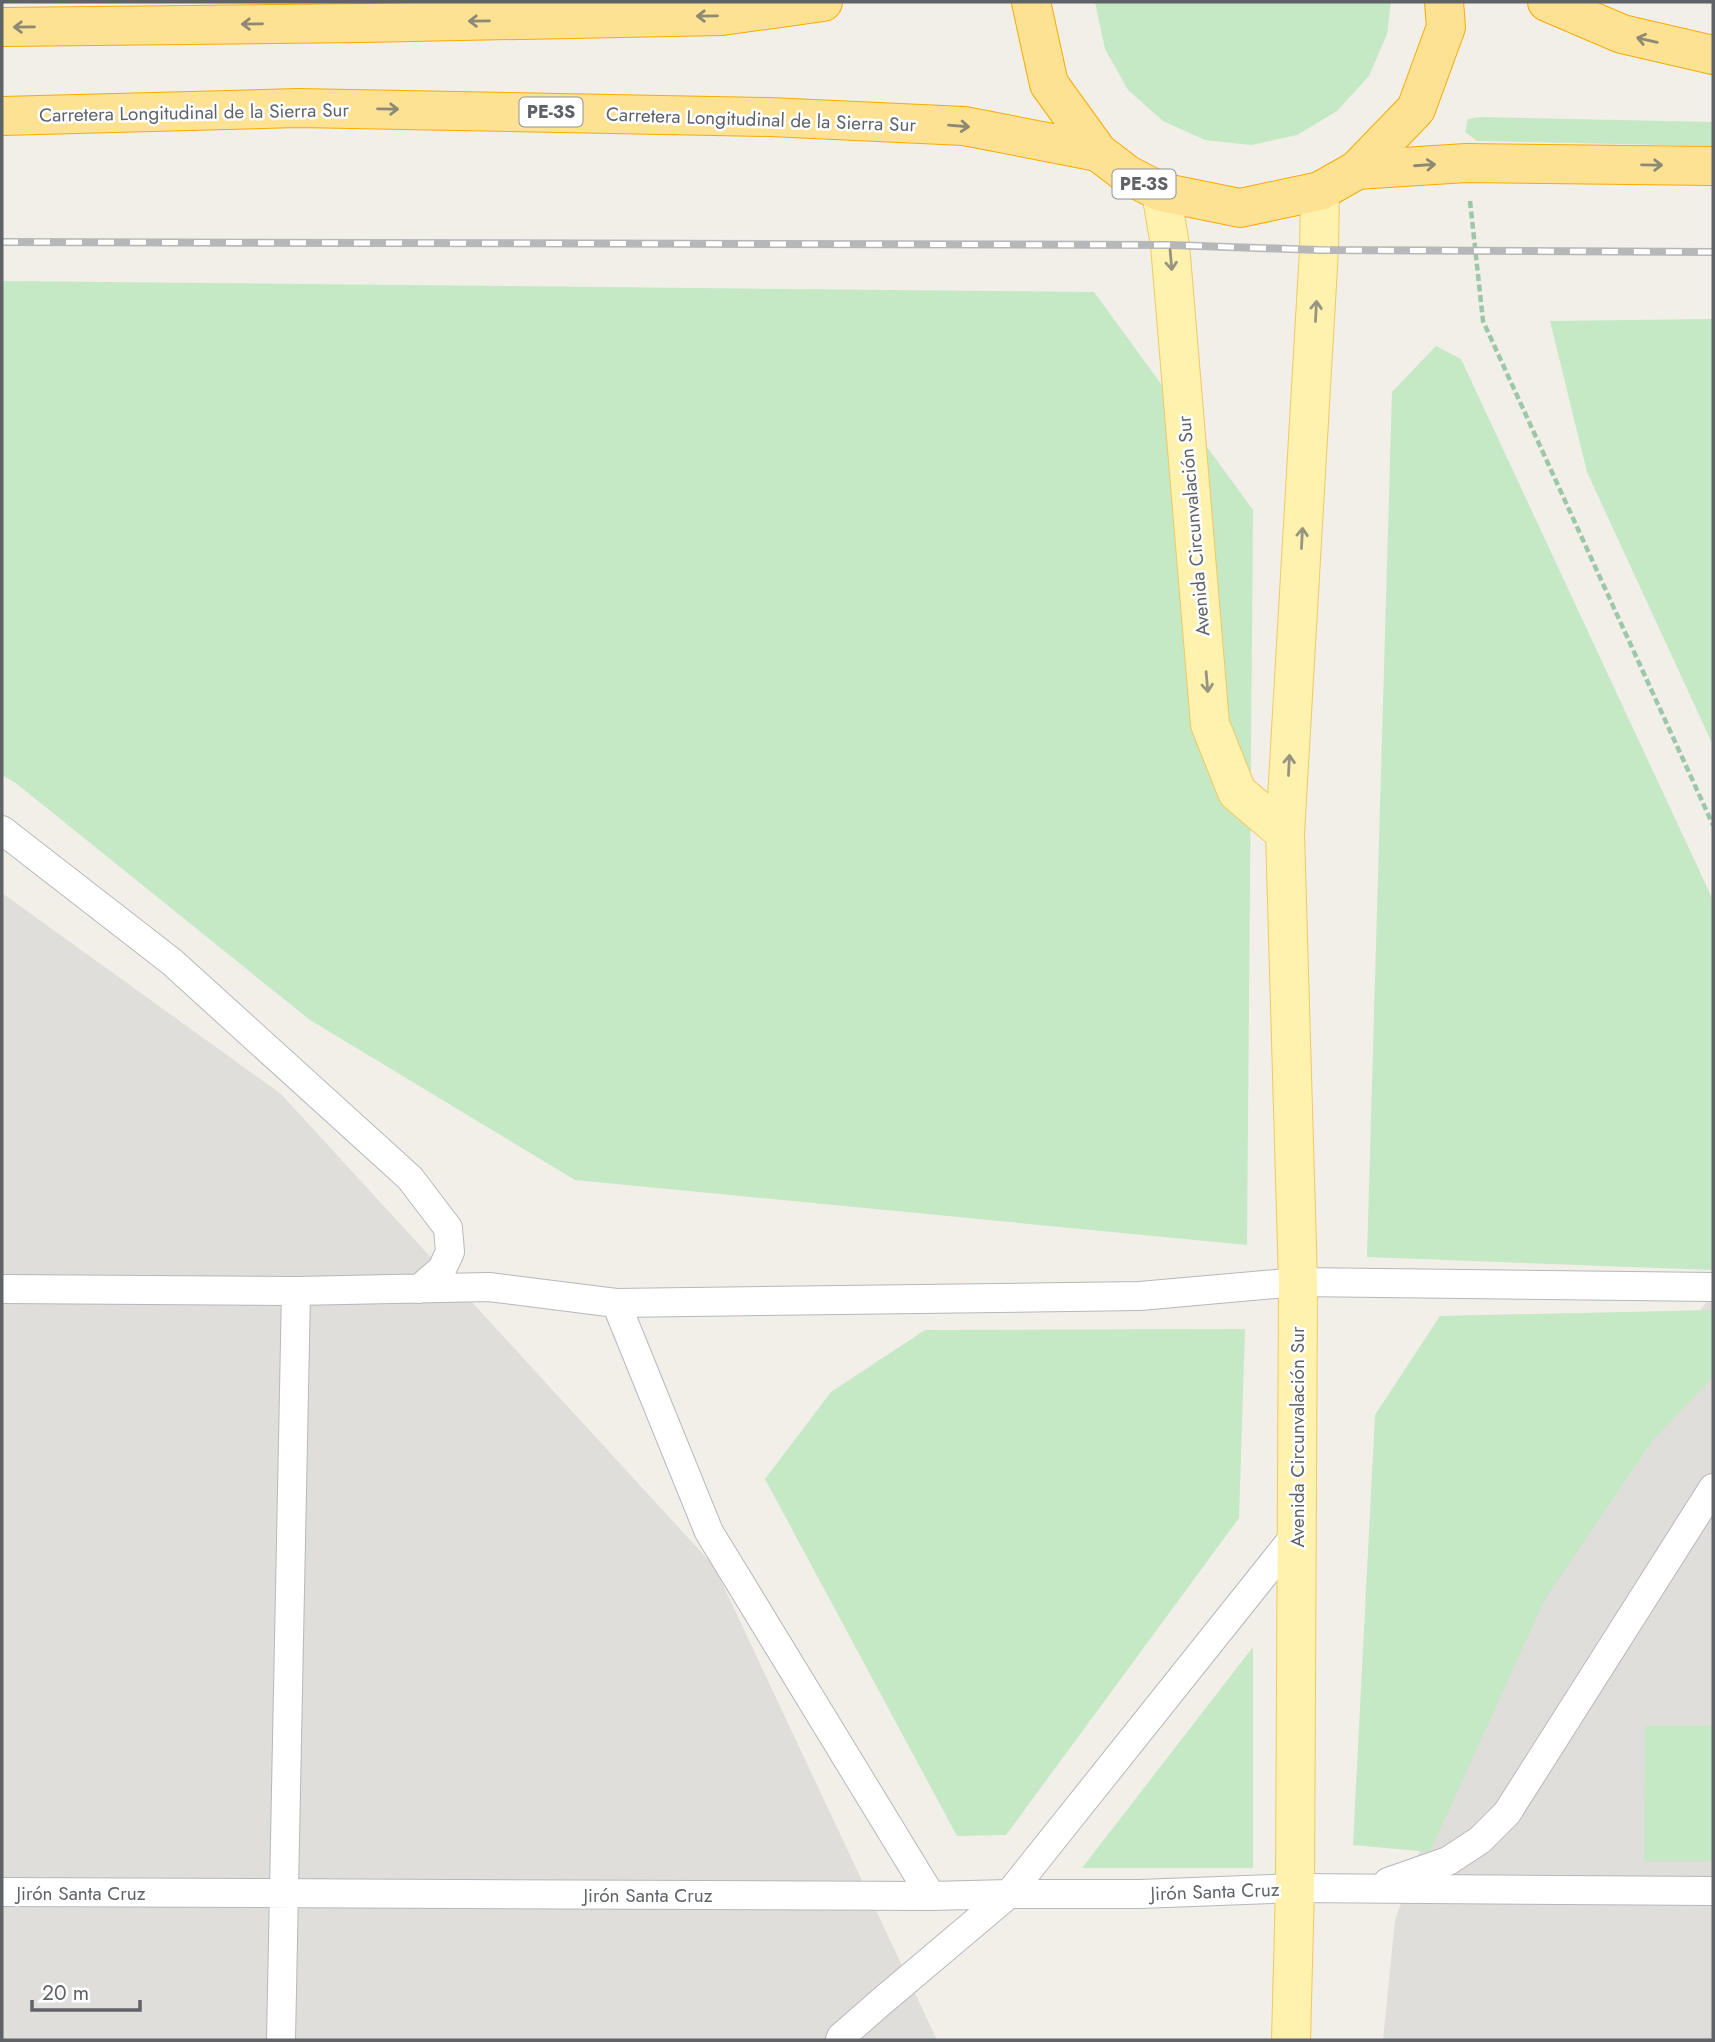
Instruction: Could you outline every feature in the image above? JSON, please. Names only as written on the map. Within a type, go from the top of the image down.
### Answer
[{"type":"highway","points":[[2,27],[722,16],[823,2]]},
{"type":"highway","name":"PE-3S","points":[[1031,2],[1049,84],[1098,152],[1128,175],[1160,192],[1240,208],[1320,191],[1357,170],[1416,109],[1446,27],[1444,2]]},
{"type":"highway","points":[[1547,2],[1622,34],[1713,55]]},
{"type":"highway","name":"Carretera Longitudinal de la Sierra Sur","points":[[2,116],[298,108],[770,117],[964,126],[1098,152]]},
{"type":"highway","name":"PE-3S","points":[[1357,170],[1466,163],[1713,166]]},
{"type":"main road","name":"Avenida Circunvalación Sur","points":[[1291,2040],[1295,1888],[1298,1282],[1285,833],[1319,263],[1320,191]]},
{"type":"main road","name":"Avenida Circunvalación Sur","points":[[1160,192],[1170,245],[1210,724],[1237,792],[1285,833]]},
{"type":"street","points":[[2,830],[172,962],[410,1178],[448,1228],[450,1252],[442,1269],[419,1289]]},
{"type":"street","points":[[2,1289],[296,1291],[489,1287],[616,1303],[1140,1296],[1298,1282],[1713,1287]]},
{"type":"street","points":[[281,2040],[296,1291]]},
{"type":"street","points":[[616,1303],[709,1532],[931,1896]]},
{"type":"street","points":[[1368,1889],[1448,1861],[1480,1840],[1507,1813],[1713,1488]]},
{"type":"street","points":[[840,2040],[881,2001],[1009,1894],[1297,1533]]},
{"type":"street","name":"Jirón Santa Cruz","points":[[2,1892],[931,1896],[1140,1894],[1295,1888],[1713,1891]]},
{"type":"path","points":[[1466,163],[1483,321],[1713,825]]},
{"type":"shaded area","points":[[2,893],[281,1094],[714,1566],[937,2040],[2,2040]]},
{"type":"shaded area","points":[[1713,1295],[1713,2040],[1383,2040],[1395,1920],[1555,1479]]},
{"type":"green space","points":[[1095,2],[1391,2],[1387,34],[1369,76],[1337,111],[1297,135],[1251,145],[1205,140],[1163,121],[1128,90],[1105,49]]},
{"type":"green space","points":[[1481,117],[1713,122],[1713,146],[1477,141],[1465,132],[1468,119]]},
{"type":"green space","points":[[2,281],[1094,292],[1253,510],[1247,1245],[575,1180],[310,1020],[17,784],[2,775]]},
{"type":"green space","points":[[1713,319],[1713,745],[1587,472],[1550,321]]},
{"type":"green space","points":[[1436,346],[1461,359],[1713,900],[1713,1270],[1367,1257],[1392,392]]},
{"type":"green space","points":[[1713,1310],[1713,1377],[1653,1440],[1545,1599],[1430,1852],[1353,1845],[1375,1415],[1440,1316]]},
{"type":"green space","points":[[1245,1329],[1239,1518],[1006,1835],[957,1836],[765,1479],[831,1392],[925,1330]]},
{"type":"green space","points":[[1253,1647],[1253,1868],[1082,1868]]},
{"type":"green space","points":[[1645,1726],[1713,1726],[1713,1861],[1644,1861]]},
{"type":"railway","points":[[2,242],[1170,245],[1319,250],[1713,252]]}]
